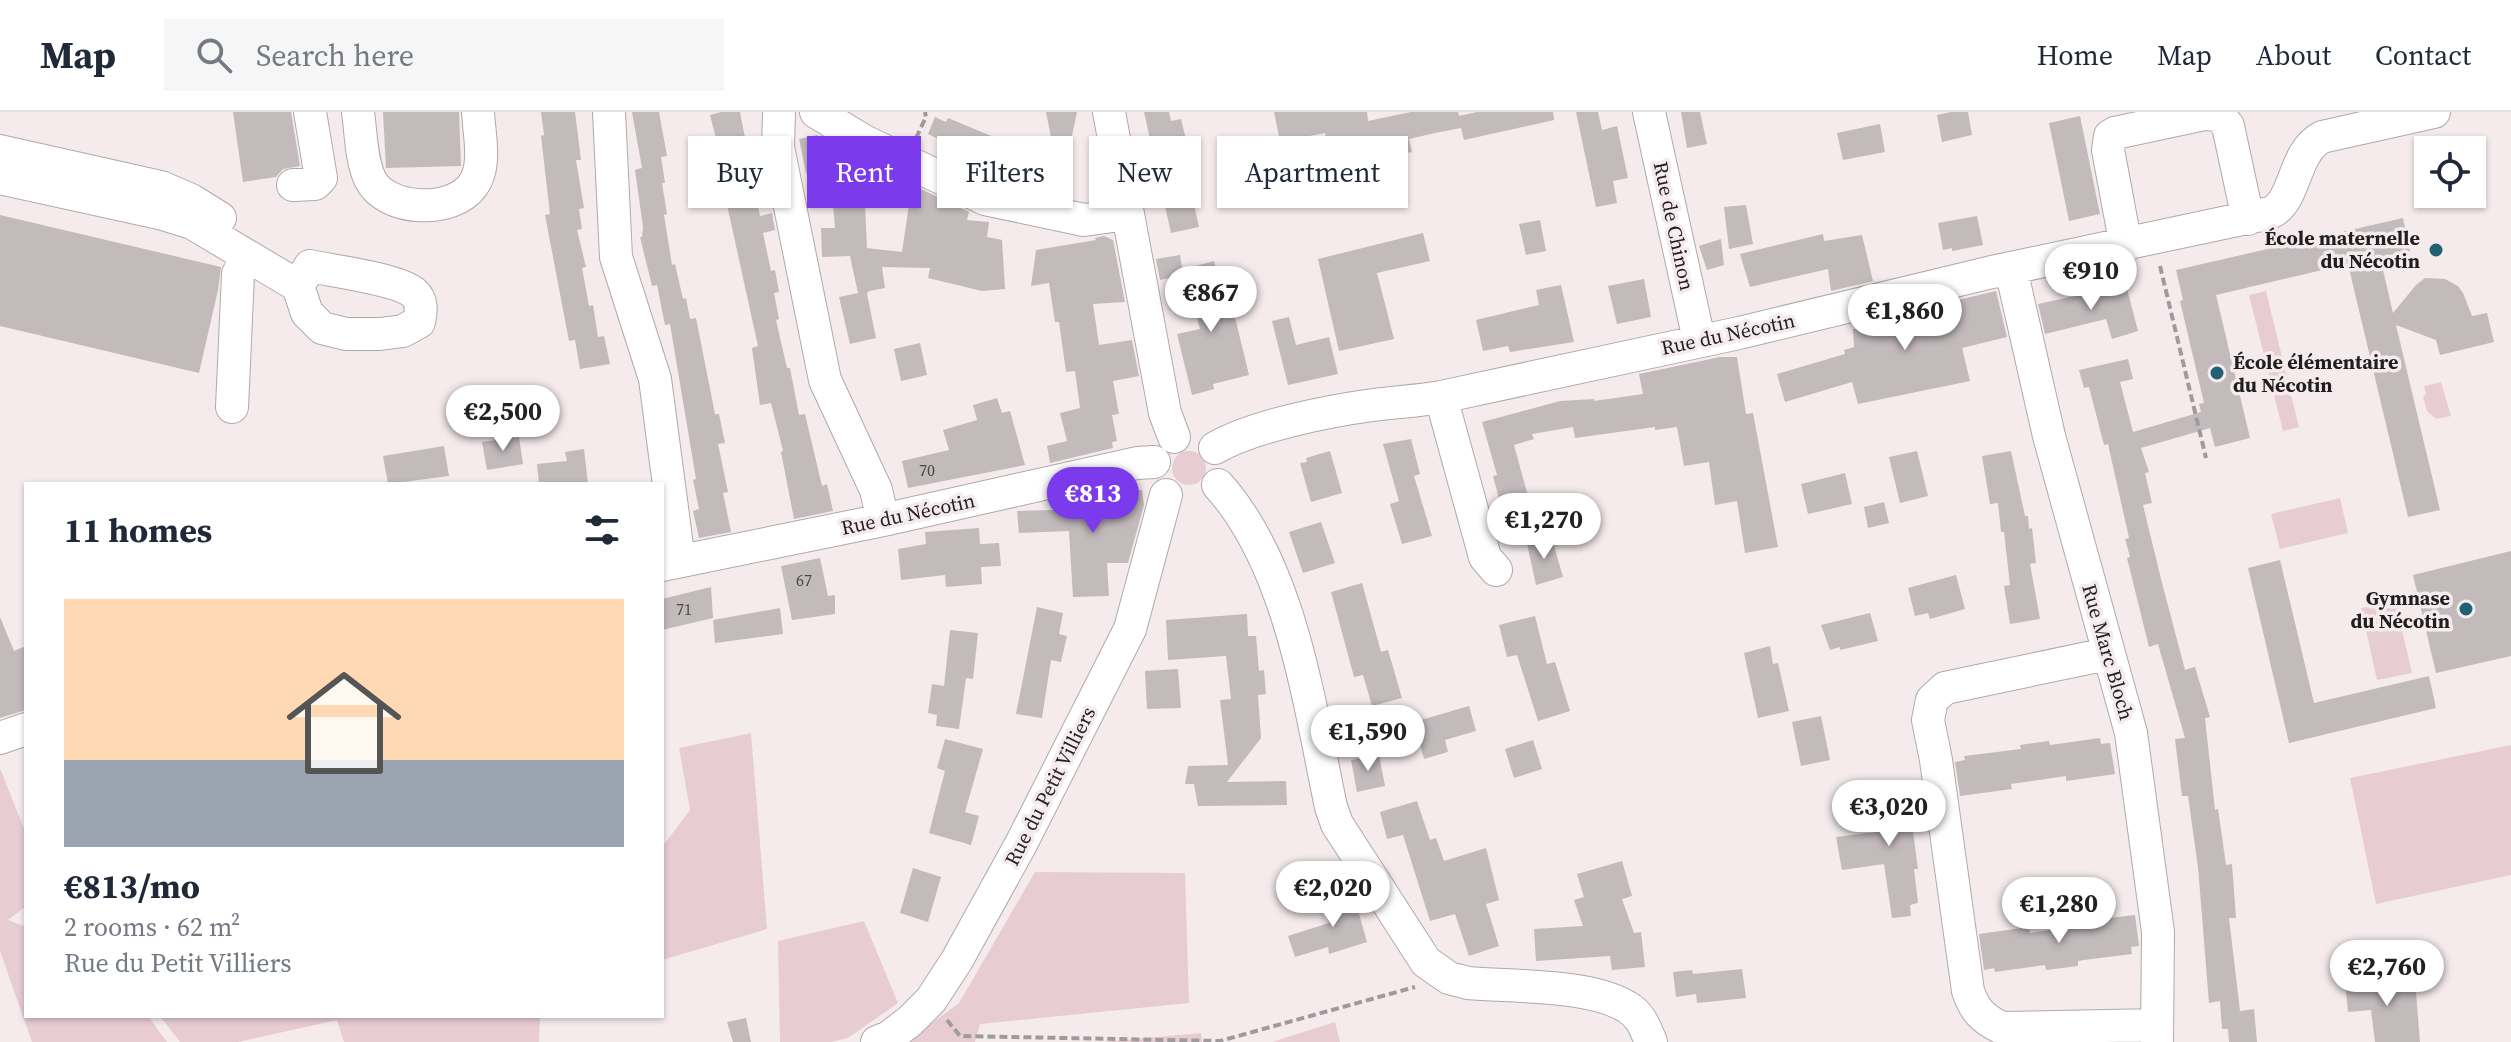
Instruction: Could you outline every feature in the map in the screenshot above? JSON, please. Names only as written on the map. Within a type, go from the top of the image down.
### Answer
[{"type":"street","points":[[293,185],[315,184],[321,178],[310,112]]},
{"type":"street","points":[[358,112],[371,182],[381,194],[408,205],[450,202],[473,185],[480,160],[478,112]]},
{"type":"street","points":[[609,112],[616,257],[655,379],[663,482]]},
{"type":"street","points":[[779,112],[778,147],[825,380],[876,490],[883,520]]},
{"type":"street","points":[[1109,112],[1165,413],[1164,449],[1156,480],[1166,495],[1175,501],[1195,503],[1212,493],[1218,485],[1223,466],[1215,448]]},
{"type":"street","name":"Rue de Chinon","points":[[1649,112],[1699,340]]},
{"type":"street","name":"Rue du Nécotin","points":[[670,563],[883,520],[1137,463],[1192,434],[1209,441],[1215,448],[1239,436],[1299,420],[1371,405],[1411,403],[1441,397],[2248,219],[2276,211],[2313,142],[2322,137],[2434,112]]},
{"type":"street","points":[[2126,246],[2108,150],[2110,136],[2115,133],[2204,114],[2219,115],[2228,126],[2248,219]]},
{"type":"street","points":[[825,115],[985,199],[1084,220],[1127,214]]},
{"type":"street","points":[[0,151],[161,187],[191,200],[284,257],[304,276],[247,256],[192,223],[0,178]]},
{"type":"street","points":[[232,407],[238,274],[247,256]]},
{"type":"street","name":"Rue Marc Bloch","points":[[2011,269],[2045,421],[2131,733],[2156,917],[2157,1033]]},
{"type":"street","points":[[1441,397],[1485,557],[1496,570]]},
{"type":"street","points":[[1218,485],[1240,514],[1275,580],[1297,648],[1337,824],[1426,962],[1449,978],[1468,983],[1594,993],[1629,1007],[1643,1021],[1651,1042]]},
{"type":"street","points":[[664,489],[670,563]]},
{"type":"street","name":"Rue du Petit Villiers","points":[[877,1042],[910,1021],[931,1000],[957,960],[1021,844],[1130,629],[1166,495]]},
{"type":"street","points":[[2107,654],[1945,688],[1932,700],[1928,720],[1968,991],[1974,1008],[1985,1020],[2002,1028],[2157,1033]]},
{"type":"street","points":[[0,738],[24,730]]},
{"type":"path","points":[[2159,261],[2206,458]]},
{"type":"path","points":[[931,1000],[960,1039],[1220,1041],[1417,986]]},
{"type":"shaded area","points":[[2266,291],[2299,427],[2283,431],[2249,295]]},
{"type":"shaded area","points":[[2441,382],[2451,416],[2436,419],[2427,411],[2424,386]]},
{"type":"shaded area","points":[[1189,451],[1201,456],[1206,468],[1201,480],[1189,485],[1177,480],[1172,468],[1177,456]]},
{"type":"shaded area","points":[[2340,498],[2348,533],[2280,549],[2271,514]]},
{"type":"shaded area","points":[[2395,600],[2412,673],[2377,680],[2361,608]]},
{"type":"shaded area","points":[[751,733],[767,929],[664,959],[664,844],[690,810],[679,748]]},
{"type":"shaded area","points":[[2511,745],[2511,875],[2376,904],[2350,778]]},
{"type":"shaded area","points":[[0,768],[24,829],[24,908],[8,920],[24,926],[24,1018],[149,1018],[167,1042],[32,1042],[0,951]]},
{"type":"shaded area","points":[[1035,872],[1185,873],[1189,1003],[980,1024],[975,1042],[906,1042],[959,1003]]},
{"type":"shaded area","points":[[864,921],[898,1003],[848,1038],[831,1042],[780,1042],[778,941]]},
{"type":"shaded area","points":[[162,1018],[540,1018],[539,1042],[344,1042],[337,1020],[238,1042],[180,1042]]},
{"type":"shaded area","points":[[1335,1022],[1340,1042],[1272,1042]]},
{"type":"shaded area","points":[[1201,1033],[1202,1042],[1102,1042]]},
{"type":"building","points":[[233,112],[291,112],[300,166],[283,169],[276,177],[243,182]]},
{"type":"building","points":[[383,112],[459,112],[461,166],[386,168]]},
{"type":"building","points":[[541,112],[575,112],[581,160],[576,160],[584,208],[579,209],[582,229],[577,230],[586,267],[582,268],[598,337],[604,336],[610,364],[580,369],[575,340],[569,341],[545,215],[550,214]]},
{"type":"building","points":[[632,112],[659,112],[667,156],[661,157],[665,183],[662,183],[672,265],[675,264],[690,319],[696,318],[715,414],[719,414],[725,443],[718,444],[728,492],[723,493],[731,532],[699,538],[693,511],[699,509],[693,480],[696,479],[670,324],[665,325],[657,285],[652,286],[640,237],[643,227],[635,170],[642,168]]},
{"type":"building","points":[[740,112],[745,136],[715,136],[710,115]]},
{"type":"building","points":[[1046,112],[1077,112],[1072,136],[1051,136]]},
{"type":"building","points":[[1144,112],[1169,112],[1171,121],[1181,119],[1185,136],[1149,136]]},
{"type":"building","points":[[1274,112],[1367,112],[1368,121],[1411,112],[1458,112],[1459,116],[1477,112],[1553,112],[1554,120],[1464,140],[1461,128],[1435,133],[1409,139],[1412,152],[1408,153],[1408,136],[1326,136],[1325,133],[1279,136]]},
{"type":"building","points":[[1576,112],[1598,112],[1602,130],[1617,126],[1628,178],[1613,181],[1617,203],[1596,207]]},
{"type":"building","points":[[1681,112],[1700,112],[1707,144],[1687,148]]},
{"type":"building","points":[[1968,112],[1972,135],[1942,142],[1937,115]]},
{"type":"building","points":[[2080,116],[2100,214],[2069,221],[2049,123]]},
{"type":"building","points":[[935,117],[946,122],[948,118],[992,136],[937,136],[937,138],[928,134]]},
{"type":"building","points":[[1880,124],[1885,152],[1843,160],[1837,133]]},
{"type":"building","points":[[807,137],[807,173],[806,173],[799,139]]},
{"type":"building","points":[[921,189],[937,197],[937,208],[961,208],[969,212],[967,220],[989,222],[987,237],[1002,240],[1005,289],[982,291],[928,278],[930,268],[882,267],[885,288],[867,294],[876,338],[850,344],[839,297],[858,293],[850,256],[822,257],[821,228],[835,228],[833,208],[865,208],[867,248],[902,252],[909,208],[921,208]]},
{"type":"building","points":[[1746,205],[1753,244],[1729,249],[1724,207]]},
{"type":"building","points":[[728,208],[758,208],[760,216],[772,213],[775,230],[763,233],[779,292],[774,293],[779,319],[776,320],[799,415],[805,414],[822,486],[827,484],[833,511],[794,519],[783,451],[771,403],[760,405],[752,348],[758,346]]},
{"type":"building","points":[[1165,208],[1195,208],[1199,227],[1171,233]]},
{"type":"building","points":[[0,215],[221,267],[199,373],[0,326]]},
{"type":"building","points":[[1977,216],[1983,245],[1943,250],[1938,223]]},
{"type":"building","points":[[2403,218],[2410,251],[2380,257],[2393,313],[2425,278],[2445,279],[2458,286],[2472,316],[2487,313],[2494,342],[2440,355],[2436,340],[2396,325],[2440,510],[2408,517],[2348,264],[2216,295],[2250,438],[2215,447],[2210,428],[2141,448],[2149,472],[2145,473],[2152,503],[2143,505],[2161,579],[2185,670],[2195,667],[2210,717],[2205,718],[2215,810],[2218,809],[2226,865],[2232,864],[2236,918],[2229,918],[2240,1011],[2254,1009],[2257,1042],[2229,1042],[2228,1029],[2222,1029],[2220,1001],[2209,1003],[2198,867],[2188,796],[2182,796],[2175,739],[2185,738],[2158,644],[2149,647],[2127,558],[2130,557],[2125,539],[2129,538],[2108,444],[2104,445],[2089,387],[2084,388],[2079,370],[2128,359],[2133,379],[2120,382],[2133,432],[2201,412],[2199,404],[2204,403],[2180,301],[2183,300],[2176,270]]},
{"type":"building","points":[[1540,220],[1546,251],[1526,255],[1519,224]]},
{"type":"building","points":[[1423,233],[1430,261],[1377,273],[1394,339],[1339,351],[1318,259]]},
{"type":"building","points":[[1823,234],[1824,241],[1862,235],[1873,281],[1831,291],[1828,269],[1750,287],[1740,254]]},
{"type":"building","points":[[1104,236],[1113,240],[1125,302],[1093,304],[1099,345],[1132,340],[1139,376],[1113,381],[1119,414],[1112,415],[1117,441],[1112,442],[1113,448],[1050,463],[1047,446],[1067,441],[1060,413],[1080,408],[1075,371],[1066,372],[1059,322],[1055,322],[1049,283],[1031,286],[1036,250]]},
{"type":"building","points":[[1721,239],[1724,265],[1707,270],[1699,246]]},
{"type":"building","points":[[1180,255],[1183,275],[1160,280],[1156,259]]},
{"type":"building","points":[[1214,261],[1224,303],[1231,301],[1249,375],[1213,384],[1214,389],[1192,395],[1177,334],[1200,329],[1185,269]]},
{"type":"building","points":[[1644,279],[1651,317],[1617,324],[1608,286]]},
{"type":"building","points":[[1561,285],[1574,342],[1510,352],[1508,346],[1483,351],[1476,320],[1539,305],[1536,290]]},
{"type":"building","points":[[2126,285],[2138,331],[2112,339],[2106,319],[2045,334],[2038,304]]},
{"type":"building","points":[[1996,291],[2007,337],[1962,348],[1970,381],[1858,404],[1852,382],[1785,402],[1777,374],[1845,354],[1844,350],[1854,347],[1853,329],[1862,328],[1862,323]]},
{"type":"building","points":[[1289,317],[1296,345],[1329,337],[1338,374],[1288,385],[1272,321]]},
{"type":"building","points":[[920,343],[927,375],[901,381],[894,349]]},
{"type":"building","points":[[1720,357],[1737,357],[1746,414],[1753,413],[1778,547],[1745,553],[1737,501],[1715,505],[1709,462],[1684,466],[1677,427],[1575,438],[1573,427],[1532,434],[1534,439],[1514,445],[1531,507],[1503,514],[1493,476],[1497,475],[1482,422],[1560,401],[1594,401],[1643,394],[1639,374]]},
{"type":"building","points":[[997,398],[1002,413],[1010,411],[1025,465],[908,488],[902,461],[949,450],[943,430],[977,420],[973,405]]},
{"type":"building","points":[[519,437],[523,464],[487,470],[482,442]]},
{"type":"building","points":[[1411,439],[1420,474],[1414,476],[1432,536],[1402,544],[1390,504],[1399,501],[1383,444]]},
{"type":"building","points":[[444,446],[449,476],[388,482],[383,456]]},
{"type":"building","points":[[584,449],[588,482],[539,482],[537,464],[567,461],[565,452]]},
{"type":"building","points":[[1330,451],[1342,493],[1311,502],[1300,463],[1307,462],[1306,458]]},
{"type":"building","points":[[1917,451],[1928,496],[1900,503],[1889,457]]},
{"type":"building","points":[[2011,451],[2025,516],[2028,516],[2029,529],[2032,528],[2036,563],[2030,564],[2040,619],[2010,624],[2004,586],[2010,585],[2004,532],[2001,532],[1998,503],[1990,504],[1982,456]]},
{"type":"building","points":[[1845,473],[1852,504],[1808,514],[1801,484]]},
{"type":"building","points":[[1109,489],[1110,492],[1142,490],[1144,505],[1128,563],[1107,563],[1109,596],[1073,597],[1069,531],[1019,533],[1017,511],[1083,509],[1080,495]]},
{"type":"building","points":[[1884,502],[1889,523],[1868,528],[1864,507]]},
{"type":"building","points":[[1321,522],[1335,563],[1303,573],[1289,532]]},
{"type":"building","points":[[979,528],[980,544],[999,543],[1001,566],[981,567],[982,584],[946,587],[945,575],[901,580],[898,549],[926,544],[925,532]]},
{"type":"building","points":[[1552,539],[1563,577],[1536,585],[1527,544]]},
{"type":"building","name":"Gymnase du Nécotin","points":[[2511,551],[2511,656],[2436,673],[2413,575]]},
{"type":"building","points":[[820,558],[828,596],[835,595],[835,614],[792,620],[781,566]]},
{"type":"building","points":[[2280,560],[2314,703],[2429,676],[2436,708],[2289,743],[2248,568]]},
{"type":"building","points":[[1956,575],[1965,609],[1930,619],[1928,613],[1915,616],[1908,588]]},
{"type":"building","points":[[1362,583],[1381,652],[1388,650],[1402,698],[1372,706],[1363,675],[1354,677],[1331,592]]},
{"type":"building","points":[[711,587],[713,618],[664,630],[664,599]]},
{"type":"building","points":[[1037,607],[1063,613],[1059,634],[1067,636],[1061,662],[1051,660],[1042,718],[1016,714]]},
{"type":"building","points":[[780,608],[783,634],[715,643],[713,620]]},
{"type":"building","points":[[1870,613],[1878,641],[1830,650],[1821,625]]},
{"type":"building","points":[[1247,614],[1248,636],[1256,636],[1259,671],[1264,670],[1266,694],[1258,695],[1261,738],[1227,782],[1286,781],[1287,805],[1198,806],[1194,784],[1185,784],[1188,766],[1228,765],[1220,700],[1231,699],[1226,656],[1168,660],[1166,620]]},
{"type":"building","points":[[1535,616],[1547,664],[1555,662],[1570,711],[1538,721],[1517,655],[1507,657],[1499,625]]},
{"type":"building","points":[[0,617],[14,651],[24,647],[24,711],[0,718]]},
{"type":"building","points":[[950,630],[978,633],[973,679],[966,678],[959,729],[936,726],[937,715],[928,713],[932,684],[944,686]]},
{"type":"building","points":[[1770,646],[1773,664],[1778,663],[1789,711],[1758,718],[1744,653]]},
{"type":"building","points":[[1178,669],[1181,708],[1147,709],[1145,671]]},
{"type":"building","points":[[1469,706],[1476,731],[1445,740],[1448,752],[1424,759],[1414,722]]},
{"type":"building","points":[[1821,716],[1830,760],[1801,766],[1792,722]]},
{"type":"building","points":[[2100,738],[2101,744],[2110,743],[2115,774],[2066,781],[2066,776],[2011,784],[2012,789],[1960,796],[1955,762],[1965,760],[1964,756],[2021,749],[2020,745],[2049,741],[2050,745]]},
{"type":"building","points":[[945,739],[983,749],[965,812],[979,816],[971,845],[929,833],[945,771],[937,768]]},
{"type":"building","points":[[1533,740],[1542,769],[1514,778],[1505,749]]},
{"type":"building","points":[[1379,755],[1385,786],[1357,792],[1351,760]]},
{"type":"building","points":[[1909,781],[1916,832],[1913,832],[1918,869],[1914,869],[1918,903],[1910,905],[1911,916],[1892,918],[1884,864],[1842,870],[1836,837],[1884,831],[1878,785]]},
{"type":"building","points":[[1417,801],[1430,840],[1436,838],[1444,861],[1486,848],[1499,900],[1486,904],[1499,946],[1469,956],[1455,914],[1430,921],[1403,835],[1387,839],[1380,812]]},
{"type":"building","points":[[1622,861],[1632,896],[1622,899],[1634,933],[1641,932],[1645,967],[1612,970],[1610,956],[1536,961],[1534,929],[1583,926],[1574,900],[1584,897],[1577,874]]},
{"type":"building","points":[[913,868],[941,877],[928,922],[900,913]]},
{"type":"building","points":[[1352,889],[1367,942],[1329,954],[1328,947],[1295,957],[1288,936],[1329,923],[1324,908],[1335,905],[1333,895]]},
{"type":"building","points":[[2135,915],[2139,946],[2131,947],[2132,954],[2078,961],[2078,966],[2046,970],[2045,965],[1995,972],[1994,968],[1984,970],[1979,934],[2029,927],[2030,933],[2082,925],[2082,921]]},
{"type":"building","points":[[1742,969],[1746,998],[1697,1003],[1696,994],[1676,997],[1673,972],[1692,970],[1693,974]]},
{"type":"building","points":[[2392,977],[2393,982],[2415,980],[2420,1042],[2375,1042],[2371,1010],[2348,1012],[2345,982]]},
{"type":"building","points":[[746,1018],[751,1042],[733,1042],[727,1022]]},
{"type":"place","name":"École maternelle du Nécotin","points":[[2436,250]]},
{"type":"place","name":"École élémentaire du Nécotin","points":[[2217,373]]},
{"type":"place","name":"Gymnase du Nécotin","points":[[2466,609]]}]
